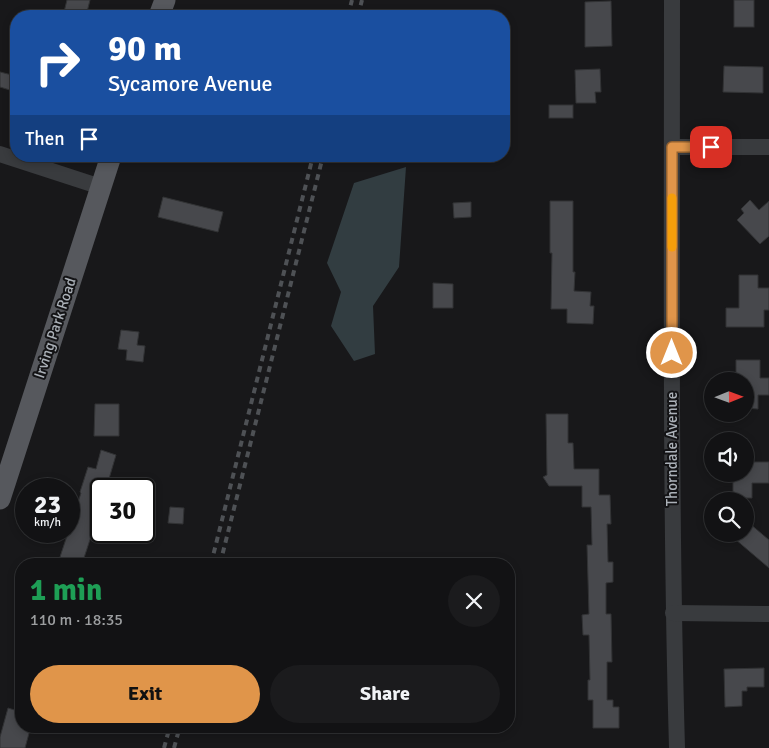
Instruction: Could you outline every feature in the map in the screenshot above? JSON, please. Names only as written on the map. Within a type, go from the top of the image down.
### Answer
[{"type":"main road","name":"Irving Park Road","points":[[0,499],[109,162]]},
{"type":"street","name":"Thorndale Avenue","points":[[672,0],[672,371],[677,748]]},
{"type":"street","points":[[672,147],[769,148]]},
{"type":"street","points":[[24,162],[101,187]]},
{"type":"street","points":[[674,613],[769,614]]},
{"type":"shaded area","points":[[406,167],[399,267],[373,306],[375,354],[354,361],[331,326],[341,292],[327,263],[354,183]]},
{"type":"building","points":[[67,0],[90,0],[88,10],[64,10]]},
{"type":"building","points":[[734,0],[754,0],[754,27],[734,27]]},
{"type":"building","points":[[611,1],[612,46],[585,47],[585,2]]},
{"type":"building","points":[[724,66],[763,67],[763,93],[723,92]]},
{"type":"building","points":[[600,69],[601,92],[595,92],[596,103],[576,103],[575,70]]},
{"type":"building","points":[[0,72],[10,74],[10,90],[0,87]]},
{"type":"building","points":[[549,105],[573,105],[573,118],[549,118]]},
{"type":"building","points":[[163,197],[223,212],[218,232],[158,217]]},
{"type":"building","points":[[750,200],[759,210],[769,201],[769,236],[760,244],[737,220],[744,213],[741,209]]},
{"type":"building","points":[[550,201],[573,201],[574,291],[591,292],[590,306],[594,306],[593,324],[567,323],[567,309],[551,309],[552,253],[550,253]]},
{"type":"building","points":[[471,202],[471,217],[454,218],[453,203]]},
{"type":"building","points":[[739,275],[758,275],[758,288],[769,288],[769,310],[764,310],[764,327],[726,327],[726,308],[739,308]]},
{"type":"building","points":[[433,283],[453,284],[453,308],[433,308]]},
{"type":"building","points":[[121,330],[139,332],[137,345],[145,346],[143,362],[126,360],[127,350],[118,349]]},
{"type":"building","points":[[736,360],[760,360],[760,378],[769,378],[769,395],[758,395],[758,409],[754,409],[754,372],[736,372]]},
{"type":"building","points":[[95,404],[119,404],[119,436],[94,436]]},
{"type":"building","points":[[546,414],[568,414],[568,443],[573,443],[574,469],[599,469],[599,495],[610,495],[611,524],[607,524],[608,562],[613,562],[613,582],[606,583],[606,614],[611,614],[612,662],[607,662],[607,700],[613,700],[613,707],[619,707],[619,728],[593,728],[593,700],[588,700],[588,680],[590,680],[589,635],[583,635],[582,615],[589,614],[587,545],[592,545],[591,507],[582,507],[582,486],[549,486],[543,477],[547,475]]},
{"type":"building","points":[[101,450],[116,455],[109,478],[90,478],[90,540],[84,558],[63,558],[60,557],[65,543],[80,543],[80,492],[88,467],[96,469]]},
{"type":"building","points":[[754,462],[769,462],[769,483],[752,483],[752,492],[733,492],[733,482],[754,482]]},
{"type":"building","points":[[170,507],[184,508],[183,524],[168,523]]},
{"type":"building","points":[[754,527],[769,540],[769,568],[739,542],[754,542]]},
{"type":"building","points":[[764,668],[764,687],[747,687],[747,691],[742,691],[742,706],[725,707],[724,669]]},
{"type":"building","points":[[8,708],[15,710],[15,733],[29,733],[25,748],[0,748],[0,737]]},
{"type":"railway","points":[[350,10],[352,0]]},
{"type":"railway","points":[[360,10],[362,0]]},
{"type":"railway","points":[[212,558],[312,162]]},
{"type":"railway","points":[[222,558],[321,162]]},
{"type":"railway","points":[[164,748],[168,733]]},
{"type":"railway","points":[[174,748],[178,733]]},
{"type":"slow traffic","points":[[672,198],[672,247]]},
{"type":"route","points":[[672,353],[672,147],[711,147]]}]
